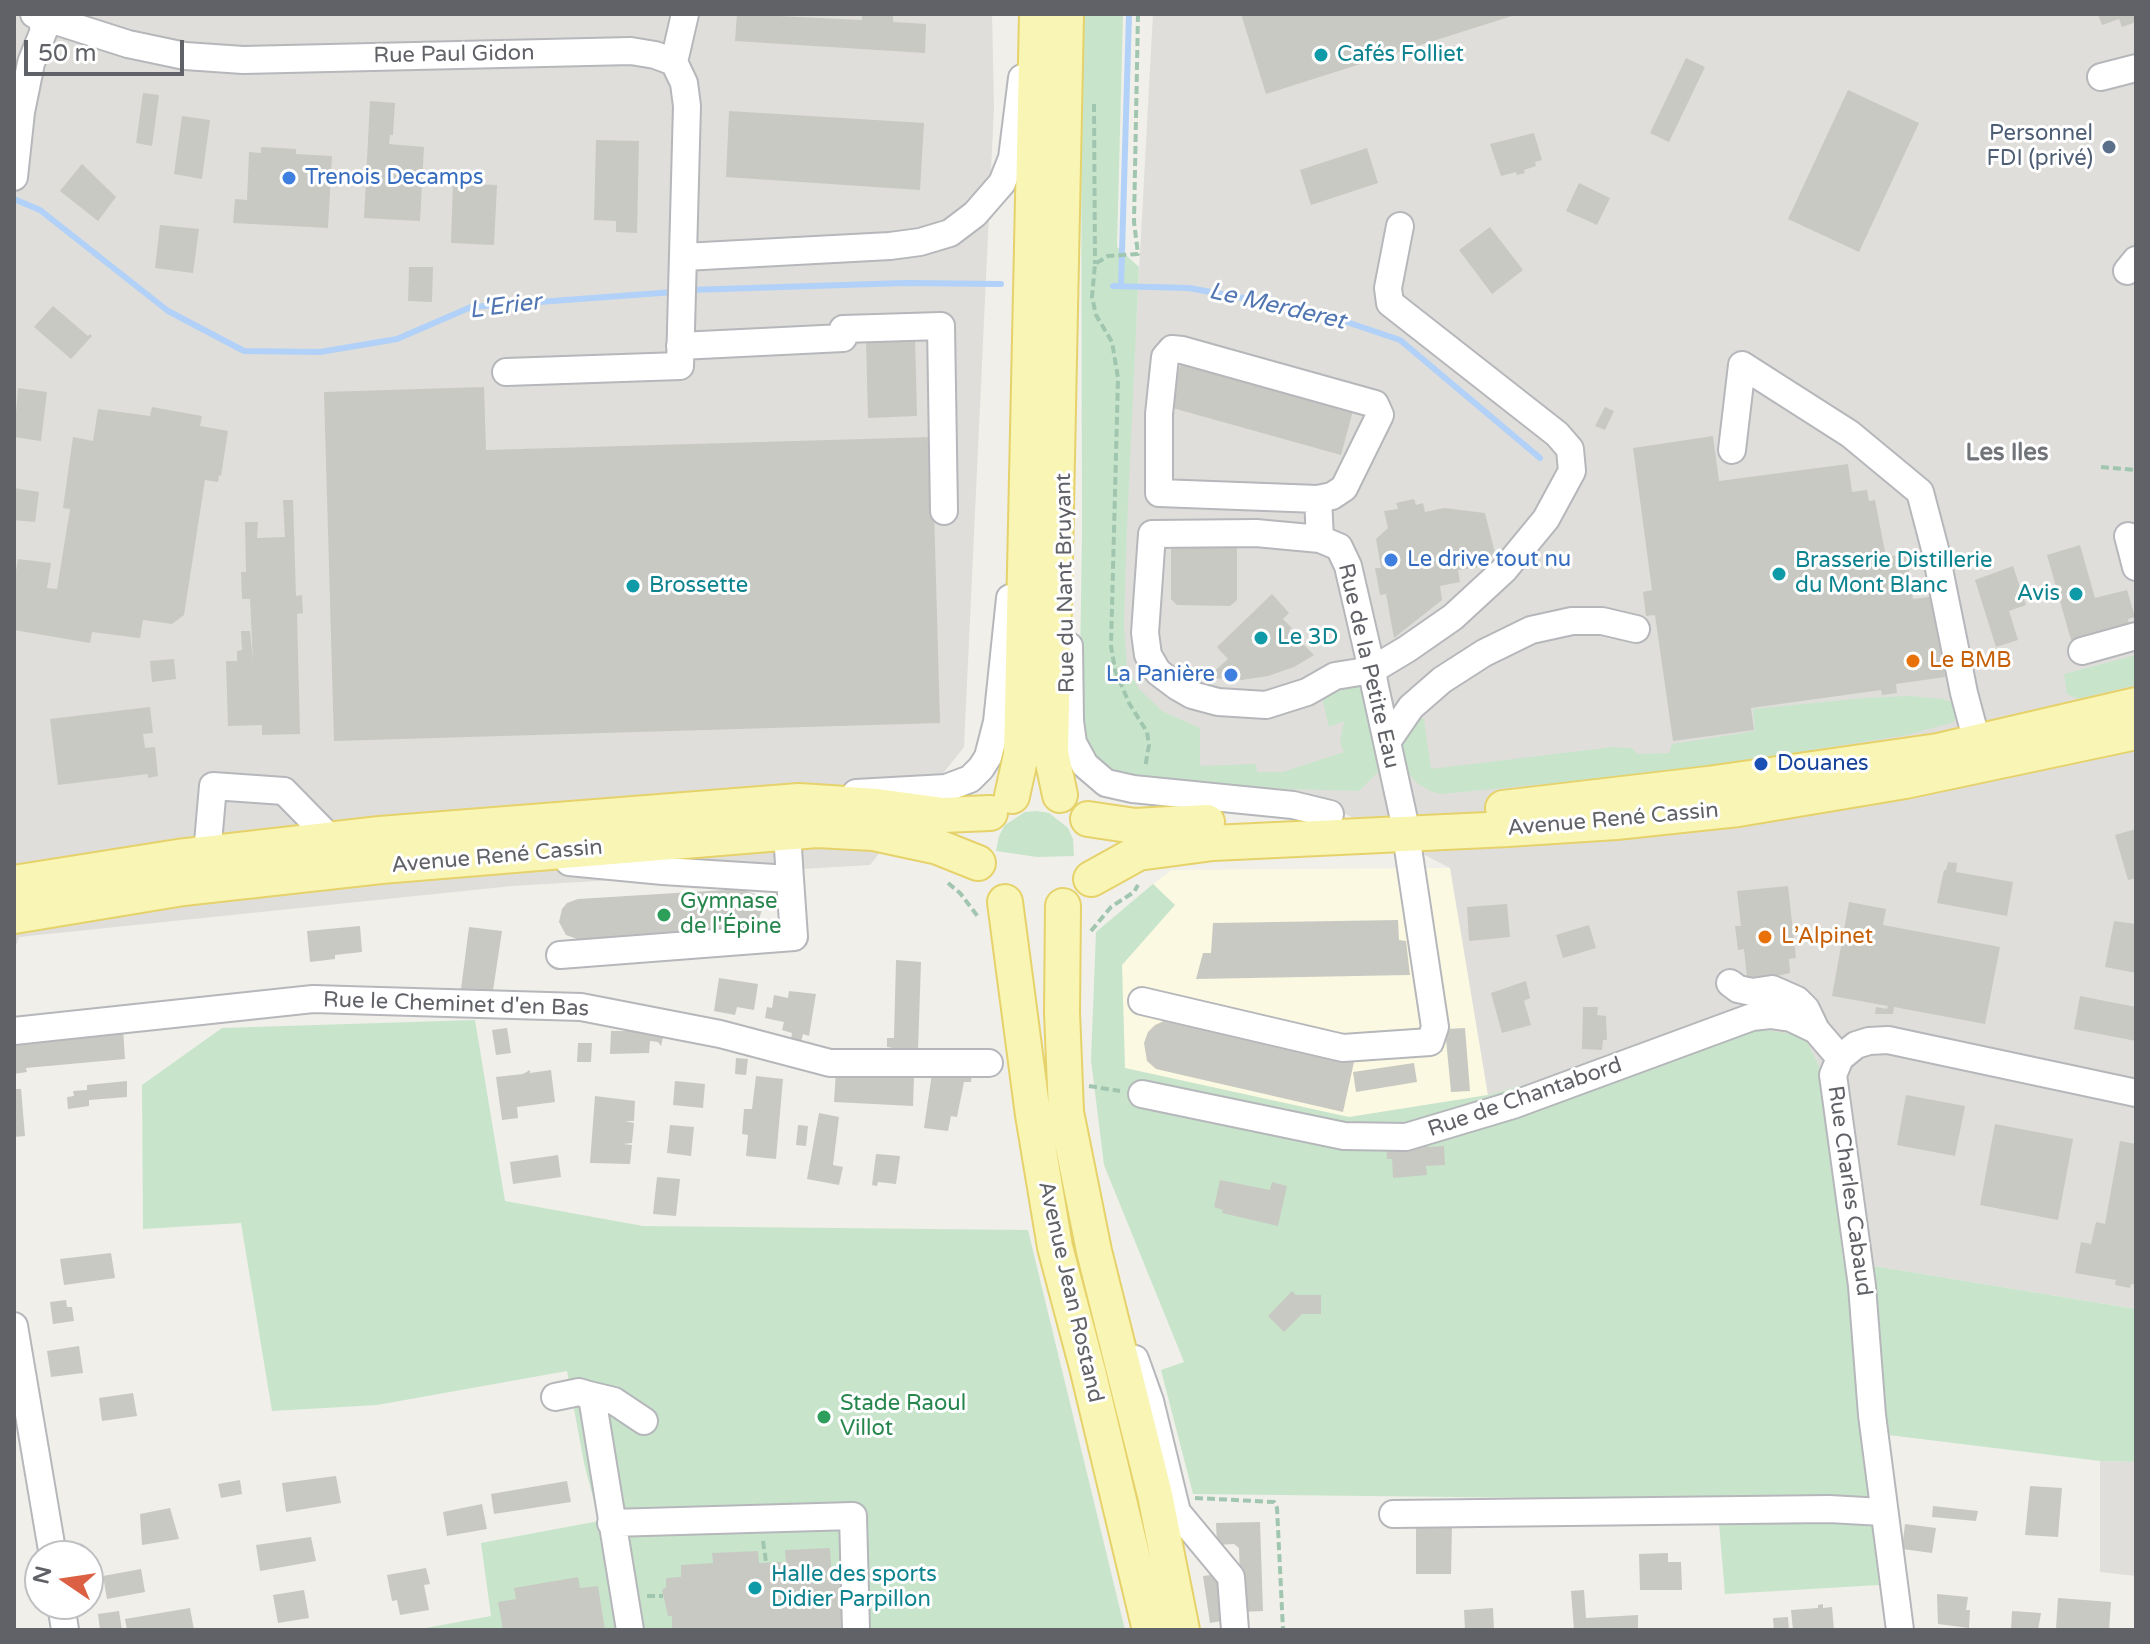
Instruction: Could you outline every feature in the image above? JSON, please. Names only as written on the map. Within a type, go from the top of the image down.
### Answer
[{"type":"main road","name":"Rue du Nant Bruyant","points":[[1001,805],[1021,755],[1034,14]]},
{"type":"main road","name":"Rue du Nant Bruyant","points":[[1060,795],[1051,753],[1066,14]]},
{"type":"main road","name":"Avenue René Cassin","points":[[1091,879],[1138,853],[1213,843],[1404,825],[1616,822],[1738,809],[1905,781],[1980,753],[2136,705]]},
{"type":"main road","name":"Avenue René Cassin","points":[[1980,753],[2136,732]]},
{"type":"main road","points":[[978,863],[978,837],[1001,805],[1036,791],[1060,795],[1076,805],[1088,819],[1096,838],[1097,859],[1091,879],[1079,894],[1063,906],[1044,911],[1023,910],[1005,902]]},
{"type":"main road","name":"Avenue René Cassin","points":[[14,883],[331,839],[799,801],[877,806],[943,815],[1001,805]]},
{"type":"main road","name":"Avenue René Cassin","points":[[1088,819],[1135,826],[1330,814],[1404,825]]},
{"type":"main road","name":"Avenue René Cassin","points":[[14,916],[183,888],[381,866],[817,830],[873,833],[938,847],[978,863]]},
{"type":"main road","name":"Avenue Jean Rostand","points":[[978,863],[987,885],[1005,902],[1033,1115],[1055,1247],[1150,1630]]},
{"type":"main road","name":"Avenue Jean Rostand","points":[[1063,906],[1062,1012],[1066,1112],[1094,1251],[1155,1495],[1182,1630]]},
{"type":"street","points":[[506,372],[680,366],[687,106],[684,83],[674,62],[685,14]]},
{"type":"street","points":[[684,257],[920,242],[950,233],[964,224],[994,194],[1012,158],[1034,14]]},
{"type":"street","points":[[14,177],[21,112],[31,63],[44,30],[38,15]]},
{"type":"street","name":"Rue Paul Gidon","points":[[38,15],[128,44],[185,56],[243,60],[631,51],[674,62]]},
{"type":"street","points":[[2101,77],[2136,68]]},
{"type":"street","points":[[1372,670],[1453,617],[1504,570],[1546,519],[1572,471],[1570,449],[1557,434],[1390,303],[1388,288],[1400,226]]},
{"type":"street","points":[[680,336],[843,338],[843,329],[941,326],[944,511]]},
{"type":"street","name":"Rue du Nant Bruyant","points":[[1059,343],[1073,743],[1085,765],[1106,783],[1133,789]]},
{"type":"street","points":[[1172,349],[1375,404],[1380,415],[1344,488],[1332,496],[1318,499],[1159,493],[1159,414],[1165,357],[1172,349]]},
{"type":"street","points":[[1732,450],[1742,365],[1850,434],[1920,492],[1980,753]]},
{"type":"street","name":"Rue du Nant Bruyant","points":[[981,768],[988,757],[997,722],[1029,411]]},
{"type":"street","points":[[1318,499],[1320,539]]},
{"type":"street","name":"Rue de la Petite Eau","points":[[1142,1001],[1343,1048],[1430,1042],[1435,1027],[1404,825],[1372,670],[1348,566],[1339,547],[1320,539],[1290,535],[1152,534],[1145,633],[1148,655],[1158,672],[1192,695],[1218,702],[1266,705],[1307,692],[1335,676],[1372,670]]},
{"type":"street","points":[[2128,536],[2136,567]]},
{"type":"street","points":[[1387,742],[1411,707],[1442,680],[1484,653],[1531,630],[1572,621],[1602,621],[1636,629]]},
{"type":"street","points":[[2082,651],[2136,636]]},
{"type":"street","name":"Avenue René Cassin","points":[[799,801],[838,794],[946,788],[970,779],[981,768]]},
{"type":"street","points":[[207,854],[213,786],[284,791],[331,839]]},
{"type":"street","name":"Avenue René Cassin","points":[[1133,789],[1293,805],[1330,814]]},
{"type":"street","points":[[560,955],[794,937],[787,833]]},
{"type":"street","points":[[510,856],[663,871],[790,879]]},
{"type":"street","points":[[1730,983],[1738,989],[1752,992],[1772,989],[1797,1000],[1806,1009],[1816,1030]]},
{"type":"street","name":"Rue le Cheminet d'en Bas","points":[[14,1031],[313,999],[581,1007],[720,1034],[830,1063],[989,1063]]},
{"type":"street","name":"Rue de Chantabord","points":[[1142,1094],[1344,1136],[1406,1137],[1513,1105],[1752,1017],[1770,1015],[1791,1018],[1816,1030],[1840,1058]]},
{"type":"street","name":"Rue Charles Cabaud","points":[[1900,1630],[1872,1415],[1862,1286],[1833,1075],[1840,1058],[1856,1045],[1888,1040],[2136,1093]]},
{"type":"street","points":[[1094,1251],[1150,1401],[1177,1512],[1231,1577],[1235,1630]]},
{"type":"street","points":[[14,1326],[50,1540]]},
{"type":"street","points":[[555,1397],[579,1392],[614,1401],[644,1421]]},
{"type":"street","points":[[589,1395],[593,1403],[630,1630]]},
{"type":"street","points":[[1393,1514],[1829,1509],[1883,1512]]},
{"type":"street","points":[[611,1523],[853,1516],[856,1630]]},
{"type":"path","points":[[1095,264],[1108,256],[1138,254],[1134,222],[1138,14]]},
{"type":"path","points":[[1094,93],[1095,264],[1092,297],[1096,315],[1112,342],[1118,378],[1111,646],[1115,670],[1129,703],[1143,724],[1149,745],[1145,767],[1133,789]]},
{"type":"path","points":[[2101,467],[2136,470]]},
{"type":"path","points":[[1088,936],[1111,907],[1138,886],[1141,871],[1138,853]]},
{"type":"path","points":[[943,879],[971,906],[983,932]]},
{"type":"path","points":[[1081,1085],[1142,1094]]},
{"type":"path","points":[[1192,1497],[1201,1500],[1274,1502],[1277,1508],[1283,1630]]},
{"type":"shaded area","points":[[14,14],[992,14],[994,107],[964,747],[870,865],[512,886],[19,937],[14,951]]},
{"type":"shaded area","points":[[1153,14],[2136,14],[2136,1309],[1843,1261],[1823,1074],[1602,1062],[1488,1095],[1450,868],[1303,792],[1172,770],[1140,706],[1121,652]]},
{"type":"shaded area","points":[[1451,868],[1488,1095],[1349,1117],[1125,1068],[1122,965],[1175,905],[1153,884],[1172,870]]},
{"type":"shaded area","points":[[2100,1461],[2136,1462],[2136,1576],[2100,1572]]},
{"type":"green space","points":[[1081,14],[1123,14],[1117,247],[1139,267],[1124,624],[1127,667],[1139,689],[1162,711],[1200,728],[1200,766],[1256,764],[1257,772],[1283,772],[1344,752],[1340,742],[1344,721],[1329,727],[1322,697],[1341,683],[1357,682],[1363,687],[1378,772],[1359,791],[1183,786],[1107,771],[1091,755],[1084,741],[1080,665]]},
{"type":"green space","points":[[2136,655],[2136,685],[2078,699],[2067,694],[2064,674]]},
{"type":"green space","points":[[1910,696],[1953,703],[1958,709],[1954,722],[1907,735],[1680,771],[1441,794],[1417,783],[1406,770],[1399,735],[1414,715],[1424,719],[1431,769],[1613,747],[1631,748],[1638,754],[1669,753],[1672,744],[1755,731],[1753,709]]},
{"type":"green space","points":[[1025,812],[1049,813],[1068,828],[1073,839],[1074,856],[1037,857],[996,851],[1005,825]]},
{"type":"green space","points":[[1153,884],[1175,905],[1122,965],[1125,1068],[1349,1117],[1488,1095],[1602,1062],[1759,1029],[1804,1036],[1823,1074],[1843,1261],[2136,1309],[2136,1462],[2100,1461],[1864,1432],[1879,1585],[1725,1594],[1717,1500],[1193,1494],[1161,1370],[1184,1362],[1104,1165],[1091,1060],[1096,932]]},
{"type":"green space","name":"Stade Raoul Villot","points":[[475,1020],[505,1201],[643,1226],[1028,1230],[1125,1630],[415,1630],[491,1616],[481,1543],[599,1521],[584,1463],[567,1371],[377,1405],[272,1411],[241,1223],[143,1229],[142,1085],[222,1028]]},
{"type":"building","points":[[737,14],[862,20],[862,14],[893,14],[893,22],[926,24],[925,53],[735,41]]},
{"type":"building","name":"Cafés Folliet","points":[[1241,14],[1515,14],[1515,15],[1266,94]]},
{"type":"building","points":[[2098,14],[2136,14],[2136,22],[2122,27],[2119,19],[2102,25]]},
{"type":"building","points":[[1686,58],[1705,67],[1669,142],[1650,133]]},
{"type":"building","points":[[1848,90],[1919,123],[1859,252],[1788,219]]},
{"type":"building","points":[[143,93],[159,95],[152,146],[136,143]]},
{"type":"building","points":[[370,101],[395,103],[393,135],[390,135],[389,144],[424,147],[420,221],[364,218]]},
{"type":"building","points":[[729,111],[924,123],[920,190],[726,177]]},
{"type":"building","points":[[182,116],[210,120],[202,179],[174,174]]},
{"type":"building","points":[[1534,133],[1542,160],[1524,170],[1525,173],[1501,176],[1490,144]]},
{"type":"building","points":[[596,140],[639,141],[637,233],[616,232],[616,221],[594,220]]},
{"type":"building","name":"Trenois Decamps","points":[[261,147],[296,149],[296,154],[332,156],[328,228],[233,223],[235,199],[247,200],[249,152],[261,153]]},
{"type":"building","points":[[1367,148],[1378,183],[1311,205],[1300,170]]},
{"type":"building","points":[[82,164],[116,197],[98,221],[60,191]]},
{"type":"building","points":[[453,183],[497,185],[494,245],[451,243]]},
{"type":"building","points":[[1579,183],[1610,198],[1597,225],[1566,211]]},
{"type":"building","points":[[160,225],[199,229],[193,273],[155,268]]},
{"type":"building","points":[[1490,227],[1523,270],[1492,294],[1459,250]]},
{"type":"building","points":[[409,267],[433,267],[432,302],[408,301]]},
{"type":"building","points":[[53,306],[88,336],[92,336],[71,359],[34,327]]},
{"type":"building","points":[[915,339],[917,416],[868,418],[866,340]]},
{"type":"building","points":[[1182,359],[1354,407],[1341,455],[1169,407]]},
{"type":"building","name":"Brossette","points":[[484,387],[486,450],[932,437],[940,723],[334,741],[324,392]]},
{"type":"building","points":[[18,388],[47,392],[41,441],[14,437]]},
{"type":"building","points":[[152,407],[202,416],[200,426],[228,431],[221,476],[218,482],[205,480],[184,615],[172,624],[143,620],[140,638],[92,632],[90,643],[14,630],[14,582],[18,559],[51,563],[47,588],[57,589],[70,509],[63,508],[73,437],[93,441],[98,409],[150,416]]},
{"type":"building","points":[[1605,407],[1614,411],[1605,430],[1595,426]]},
{"type":"building","name":"Brasserie Distillerie du Mont Blanc","points":[[1713,436],[1719,481],[1848,464],[1852,492],[1867,490],[1869,501],[1875,500],[1886,557],[1906,554],[1913,599],[1935,596],[1945,677],[1896,684],[1897,693],[1882,695],[1881,690],[1751,708],[1754,730],[1673,741],[1655,615],[1646,616],[1643,592],[1652,590],[1633,448]]},
{"type":"building","points":[[14,488],[39,492],[35,522],[14,520]]},
{"type":"building","points":[[1414,499],[1416,505],[1423,503],[1425,512],[1444,508],[1485,513],[1495,553],[1479,567],[1458,570],[1460,582],[1440,586],[1442,600],[1394,638],[1386,594],[1380,595],[1375,568],[1381,568],[1376,539],[1388,528],[1384,511],[1398,509],[1396,503]]},
{"type":"building","points":[[283,500],[293,500],[296,596],[302,595],[303,613],[297,614],[300,734],[262,735],[262,725],[228,726],[226,661],[237,661],[237,651],[242,650],[241,631],[250,631],[253,661],[250,599],[242,599],[241,572],[246,572],[245,522],[258,522],[257,538],[285,537]]},
{"type":"building","points":[[1231,540],[1237,547],[1237,600],[1230,606],[1177,605],[1171,599],[1171,546]]},
{"type":"building","name":"Avis","points":[[2080,545],[2095,598],[2127,590],[2135,617],[2128,619],[2129,624],[2071,640],[2047,555]]},
{"type":"building","points":[[2013,566],[2026,605],[2009,611],[2018,640],[1996,647],[1975,580]]},
{"type":"building","name":"Le 3D","points":[[1272,594],[1289,613],[1283,619],[1292,628],[1289,630],[1314,655],[1294,667],[1268,676],[1242,680],[1207,678],[1228,659],[1217,647]]},
{"type":"building","points":[[174,659],[176,679],[152,682],[150,661]]},
{"type":"building","points":[[150,707],[153,733],[143,734],[145,748],[155,747],[158,776],[148,778],[148,774],[58,785],[50,719]]},
{"type":"building","points":[[2136,829],[2136,878],[2128,880],[2115,835]]},
{"type":"building","points":[[1948,862],[1957,863],[1956,872],[2013,882],[2007,916],[1937,903]]},
{"type":"building","name":"L’Alpinet","points":[[1788,886],[1796,958],[1789,959],[1790,973],[1760,980],[1759,976],[1747,978],[1744,949],[1738,950],[1735,926],[1741,926],[1737,891]]},
{"type":"building","points":[[741,889],[755,894],[762,909],[758,923],[743,930],[580,940],[566,935],[559,922],[562,909],[567,903],[578,899]]},
{"type":"building","points":[[1849,902],[1886,909],[1883,925],[2000,947],[1985,1024],[1894,1007],[1893,1014],[1875,1014],[1876,1007],[1887,1009],[1888,1006],[1832,996]]},
{"type":"building","points":[[1507,904],[1510,937],[1469,941],[1467,907]]},
{"type":"building","points":[[1398,920],[1399,940],[1406,941],[1410,975],[1196,979],[1203,953],[1211,953],[1213,923]]},
{"type":"building","points":[[2114,921],[2136,924],[2136,973],[2105,967]]},
{"type":"building","points":[[1589,925],[1596,948],[1563,958],[1556,935]]},
{"type":"building","points":[[360,926],[362,952],[310,962],[307,931]]},
{"type":"building","points":[[469,927],[502,931],[492,997],[460,997]]},
{"type":"building","points":[[896,960],[921,962],[918,1051],[887,1047],[887,1038],[894,1038]]},
{"type":"building","points":[[719,978],[758,984],[754,1010],[737,1007],[735,1015],[714,1011]]},
{"type":"building","points":[[1526,981],[1530,998],[1524,1001],[1531,1025],[1502,1033],[1491,993]]},
{"type":"building","points":[[789,991],[816,994],[809,1036],[803,1034],[801,1042],[791,1040],[792,1033],[782,1030],[784,1022],[765,1018],[767,1007],[772,1008],[774,995],[788,998]]},
{"type":"building","points":[[2080,996],[2136,1007],[2136,1041],[2074,1029]]},
{"type":"building","points":[[1583,1007],[1598,1007],[1597,1015],[1606,1016],[1607,1040],[1603,1040],[1602,1050],[1582,1049]]},
{"type":"building","points":[[1164,1021],[1354,1062],[1343,1112],[1156,1069],[1147,1061],[1144,1043],[1148,1032]]},
{"type":"building","points":[[507,1028],[511,1053],[496,1055],[492,1030]]},
{"type":"building","points":[[1465,1028],[1470,1091],[1451,1092],[1445,1029]]},
{"type":"building","points":[[123,1029],[125,1059],[26,1068],[27,1072],[14,1074],[14,1039]]},
{"type":"building","points":[[611,1031],[664,1033],[661,1046],[658,1042],[650,1041],[649,1053],[610,1054]]},
{"type":"building","points":[[578,1043],[592,1043],[591,1062],[577,1062]]},
{"type":"building","points":[[736,1058],[748,1059],[746,1075],[735,1074]]},
{"type":"building","points":[[1414,1063],[1417,1082],[1356,1092],[1353,1072]]},
{"type":"building","points":[[530,1070],[530,1073],[551,1070],[555,1102],[517,1107],[518,1118],[502,1120],[496,1077],[523,1074]]},
{"type":"building","points":[[836,1071],[914,1076],[913,1106],[834,1102]]},
{"type":"building","points":[[932,1073],[972,1074],[971,1082],[964,1082],[957,1117],[951,1116],[948,1131],[924,1128]]},
{"type":"building","points":[[756,1076],[783,1079],[776,1159],[746,1156],[748,1135],[742,1134],[744,1109],[752,1109]]},
{"type":"building","points":[[127,1081],[127,1097],[89,1100],[89,1106],[68,1109],[67,1097],[74,1096],[73,1091],[87,1090],[87,1085]]},
{"type":"building","points":[[675,1081],[705,1084],[703,1108],[673,1105]]},
{"type":"building","points":[[14,1089],[21,1089],[25,1136],[14,1137]]},
{"type":"building","points":[[1906,1095],[1965,1106],[1955,1156],[1897,1145]]},
{"type":"building","points":[[595,1096],[635,1101],[634,1121],[625,1121],[634,1123],[632,1143],[623,1144],[632,1145],[630,1164],[590,1163]]},
{"type":"building","points":[[819,1113],[839,1117],[833,1165],[843,1167],[839,1185],[807,1179]]},
{"type":"building","points":[[1995,1124],[2073,1139],[2058,1220],[1980,1205]]},
{"type":"building","points":[[670,1125],[694,1127],[691,1156],[667,1153]]},
{"type":"building","points":[[798,1125],[808,1126],[806,1146],[796,1145]]},
{"type":"building","points":[[2120,1141],[2136,1144],[2136,1285],[2131,1284],[2130,1288],[2115,1285],[2116,1280],[2075,1273],[2081,1242],[2091,1244],[2096,1222],[2105,1224]]},
{"type":"building","points":[[1428,1142],[1428,1147],[1444,1146],[1445,1165],[1426,1166],[1427,1175],[1393,1178],[1392,1159],[1387,1159],[1386,1145]]},
{"type":"building","points":[[876,1154],[900,1156],[896,1184],[878,1182],[877,1186],[872,1185]]},
{"type":"building","points":[[558,1155],[561,1177],[513,1184],[510,1162]]},
{"type":"building","points":[[657,1177],[680,1179],[676,1216],[653,1214]]},
{"type":"building","points":[[1220,1180],[1270,1190],[1272,1182],[1287,1186],[1278,1226],[1222,1213],[1223,1210],[1214,1207]]},
{"type":"building","points":[[111,1253],[115,1278],[64,1285],[60,1259]]},
{"type":"building","points":[[1292,1291],[1296,1295],[1321,1295],[1321,1314],[1302,1314],[1284,1332],[1268,1316]]},
{"type":"building","points":[[66,1300],[67,1307],[72,1307],[74,1321],[53,1324],[50,1302]]},
{"type":"building","points":[[79,1346],[83,1373],[51,1377],[47,1351]]},
{"type":"building","points":[[133,1393],[137,1416],[102,1421],[99,1398]]},
{"type":"building","points":[[336,1476],[341,1503],[286,1512],[282,1483]]},
{"type":"building","points":[[240,1480],[242,1494],[221,1498],[218,1484]]},
{"type":"building","points":[[567,1481],[571,1502],[494,1514],[491,1494]]},
{"type":"building","points":[[2030,1486],[2062,1488],[2058,1537],[2025,1535]]},
{"type":"building","points":[[482,1504],[487,1529],[447,1536],[443,1512]]},
{"type":"building","points":[[1933,1506],[1978,1511],[1976,1521],[1932,1517]]},
{"type":"building","points":[[170,1508],[179,1539],[142,1545],[140,1514]]},
{"type":"building","points":[[1260,1522],[1263,1611],[1241,1612],[1239,1548],[1234,1544],[1217,1545],[1216,1523]]},
{"type":"building","points":[[1905,1524],[1936,1528],[1932,1553],[1902,1549]]},
{"type":"building","points":[[1452,1525],[1451,1574],[1416,1574],[1416,1526]]},
{"type":"building","points":[[311,1537],[316,1561],[260,1571],[256,1545]]},
{"type":"building","name":"Halle des sports Didier Parpillon","points":[[830,1548],[832,1580],[846,1580],[853,1630],[672,1630],[672,1616],[668,1616],[662,1590],[666,1587],[666,1578],[681,1577],[681,1565],[713,1563],[712,1553],[758,1551],[759,1563],[786,1562],[785,1550]]},
{"type":"building","points":[[1668,1553],[1668,1562],[1681,1562],[1682,1590],[1640,1590],[1639,1554]]},
{"type":"building","points":[[426,1568],[430,1584],[424,1585],[429,1610],[400,1615],[397,1600],[392,1601],[387,1575]]},
{"type":"building","points":[[141,1569],[145,1592],[107,1599],[104,1576]]},
{"type":"building","points":[[1232,1572],[1239,1618],[1210,1623],[1203,1576]]},
{"type":"building","points":[[578,1577],[580,1588],[598,1586],[605,1630],[503,1630],[498,1602],[516,1599],[514,1588]]},
{"type":"building","points":[[304,1590],[309,1618],[278,1623],[273,1595]]},
{"type":"building","points":[[1584,1590],[1586,1618],[1638,1615],[1638,1630],[1574,1630],[1571,1591]]},
{"type":"building","points":[[1937,1594],[1968,1597],[1966,1610],[1970,1610],[1969,1628],[1938,1624]]},
{"type":"building","points":[[2058,1598],[2111,1602],[2109,1630],[2056,1628]]},
{"type":"building","points":[[1823,1604],[1823,1608],[1832,1607],[1834,1630],[1793,1630],[1791,1610],[1818,1608]]},
{"type":"building","points":[[190,1608],[194,1630],[127,1630],[125,1619]]},
{"type":"building","points":[[1493,1608],[1494,1630],[1465,1630],[1464,1610]]},
{"type":"building","points":[[119,1611],[122,1630],[100,1630],[99,1620],[104,1620],[104,1613]]},
{"type":"building","points":[[2012,1611],[2041,1613],[2038,1630],[2011,1630]]},
{"type":"building","points":[[1788,1617],[1789,1630],[1774,1630],[1773,1618]]},
{"type":"waterway","points":[[1121,286],[1129,14]]},
{"type":"waterway","name":"L'Erier","points":[[14,199],[40,210],[168,311],[244,351],[320,352],[397,339],[471,307],[674,292]]},
{"type":"waterway","name":"L'Erier","points":[[689,290],[905,283],[1001,284]]},
{"type":"waterway","name":"Le Merderet","points":[[1113,286],[1189,288],[1314,311],[1400,340],[1540,458]]},
{"type":"place","name":"Cafés Folliet","points":[[1321,55]]},
{"type":"place","name":"Personnel FDI (privé)","points":[[2109,147]]},
{"type":"place","name":"Trenois Decamps","points":[[289,178]]},
{"type":"place","name":"Le drive tout nu","points":[[1391,560]]},
{"type":"place","name":"Brasserie Distillerie du Mont Blanc","points":[[1779,574]]},
{"type":"place","name":"Brossette","points":[[633,586]]},
{"type":"place","name":"Avis","points":[[2076,594]]},
{"type":"place","name":"Le 3D","points":[[1261,638]]},
{"type":"place","name":"Le BMB","points":[[1913,661]]},
{"type":"place","name":"La Panière","points":[[1231,675]]},
{"type":"place","name":"Douanes","points":[[1761,764]]},
{"type":"place","name":"Gymnase de l'Épine","points":[[664,915]]},
{"type":"place","name":"L’Alpinet","points":[[1765,937]]},
{"type":"place","name":"Stade Raoul Villot","points":[[824,1417]]},
{"type":"place","name":"Halle des sports Didier Parpillon","points":[[755,1588]]},
{"type":"district","name":"Les Iles","points":[[2007,454]]}]
